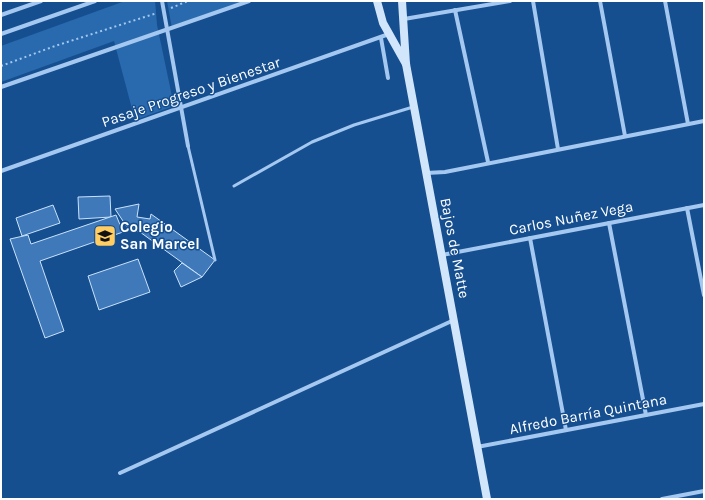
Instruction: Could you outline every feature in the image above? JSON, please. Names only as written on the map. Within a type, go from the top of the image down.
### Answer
[{"type":"main road","points":[[378,1],[383,23],[406,64]]},
{"type":"main road","name":"Bajos de Matte","points":[[402,1],[406,64],[487,499]]},
{"type":"street","points":[[1,15],[41,1]]},
{"type":"street","points":[[1,34],[95,1]]},
{"type":"street","points":[[162,1],[188,146]]},
{"type":"street","points":[[1,87],[250,1]]},
{"type":"street","points":[[404,19],[510,1]]},
{"type":"street","points":[[533,1],[558,148]]},
{"type":"street","points":[[600,1],[625,136]]},
{"type":"street","points":[[665,1],[688,124]]},
{"type":"street","points":[[456,10],[488,162]]},
{"type":"street","name":"Pasaje Progreso y Bienestar","points":[[1,171],[389,34]]},
{"type":"street","points":[[381,38],[388,78]]},
{"type":"street","points":[[426,174],[445,172],[558,148],[704,121]]},
{"type":"street","name":"Carlos Nuñez Vega","points":[[442,255],[704,205]]},
{"type":"street","points":[[687,208],[704,295]]},
{"type":"street","points":[[609,223],[646,415]]},
{"type":"street","points":[[530,238],[566,430]]},
{"type":"street","points":[[120,473],[454,320]]},
{"type":"street","name":"Alfredo Barría Quintana","points":[[477,447],[704,404]]},
{"type":"street","points":[[663,499],[704,491]]},
{"type":"lane","points":[[234,186],[312,142],[354,125],[414,107]]},
{"type":"lane","points":[[188,146],[215,260]]},
{"type":"path","points":[[1,66],[62,44],[164,11],[188,1]]},
{"type":"shaded area","points":[[125,1],[155,1],[157,25],[174,106],[135,120],[114,41],[1,82],[1,46]]},
{"type":"shaded area","points":[[167,1],[250,1],[172,28]]},
{"type":"building","points":[[110,196],[111,217],[79,219],[78,197]]},
{"type":"building","points":[[139,204],[137,217],[150,219],[151,214],[215,260],[202,277],[140,232],[129,230],[115,209]]},
{"type":"building","points":[[53,205],[60,223],[22,236],[16,218]]},
{"type":"building","points":[[116,215],[123,232],[40,261],[64,331],[45,338],[10,239],[28,235],[31,244]]},
{"type":"building","points":[[138,259],[150,292],[99,310],[88,276]]},
{"type":"building","points":[[182,263],[202,277],[181,287],[174,271]]},
{"type":"place","name":"Colegio San Marcel","points":[[105,236]]}]
